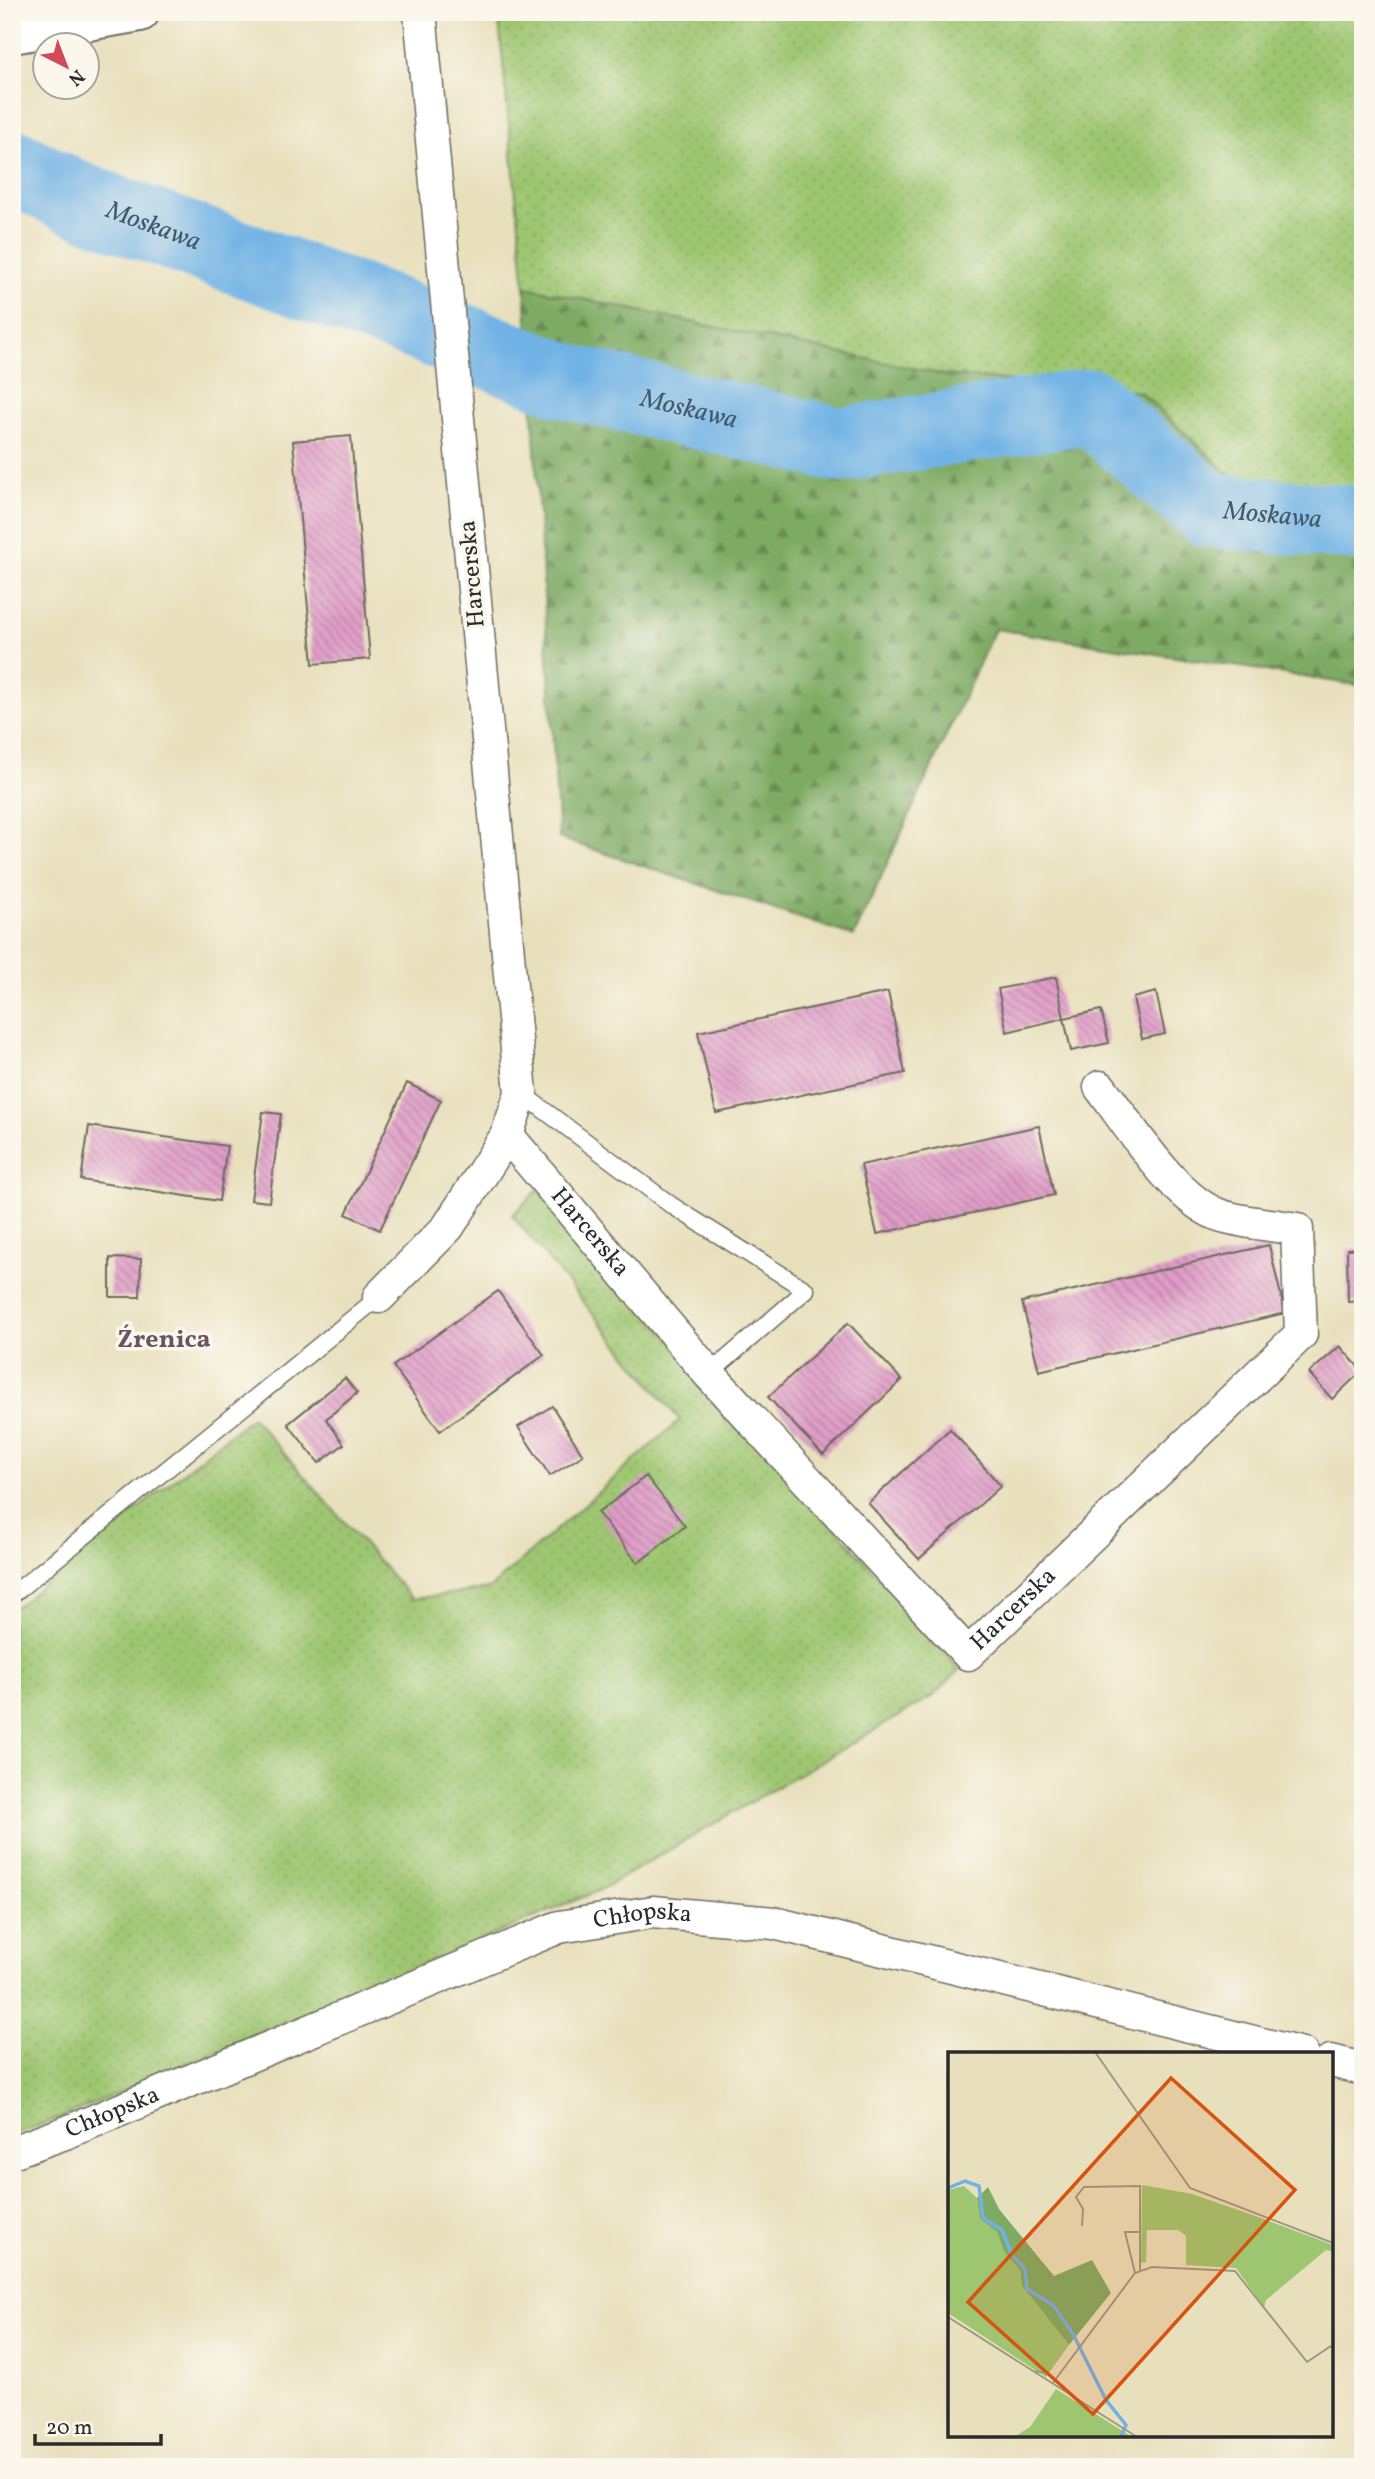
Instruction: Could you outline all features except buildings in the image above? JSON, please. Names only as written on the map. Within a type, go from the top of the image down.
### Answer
[{"type":"street","points":[[12,34],[140,12]]},
{"type":"street","name":"Harcerska","points":[[379,1297],[448,1227],[507,1135],[521,1093],[420,12]]},
{"type":"street","name":"Harcerska","points":[[507,1135],[709,1374],[968,1654],[1301,1334],[1297,1229],[1221,1216],[1187,1196],[1100,1087]]},
{"type":"street","name":"Chłopska","points":[[12,2152],[78,2128],[559,1927],[653,1912],[774,1923],[1294,2052]]},
{"type":"street","points":[[1333,2062],[1363,2069]]},
{"type":"lane","points":[[521,1093],[671,1205],[806,1290],[709,1374]]},
{"type":"lane","points":[[12,1595],[379,1297]]},
{"type":"green space","points":[[498,12],[1363,12],[1363,497],[1235,480],[1140,392],[944,375],[525,287]]},
{"type":"green space","points":[[525,287],[944,375],[1140,392],[1235,480],[1363,497],[1363,686],[995,629],[854,936],[559,838]]},
{"type":"green space","points":[[539,1189],[960,1670],[933,1696],[602,1889],[57,2119],[12,2135],[12,1610],[252,1417],[412,1599],[489,1589],[680,1420],[512,1215]]},
{"type":"waterway","name":"Moskawa","points":[[12,166],[78,199],[385,311],[566,381],[840,445],[1090,406],[1209,510],[1363,524]]},
{"type":"district","name":"Źrenica","points":[[164,1340]]}]
